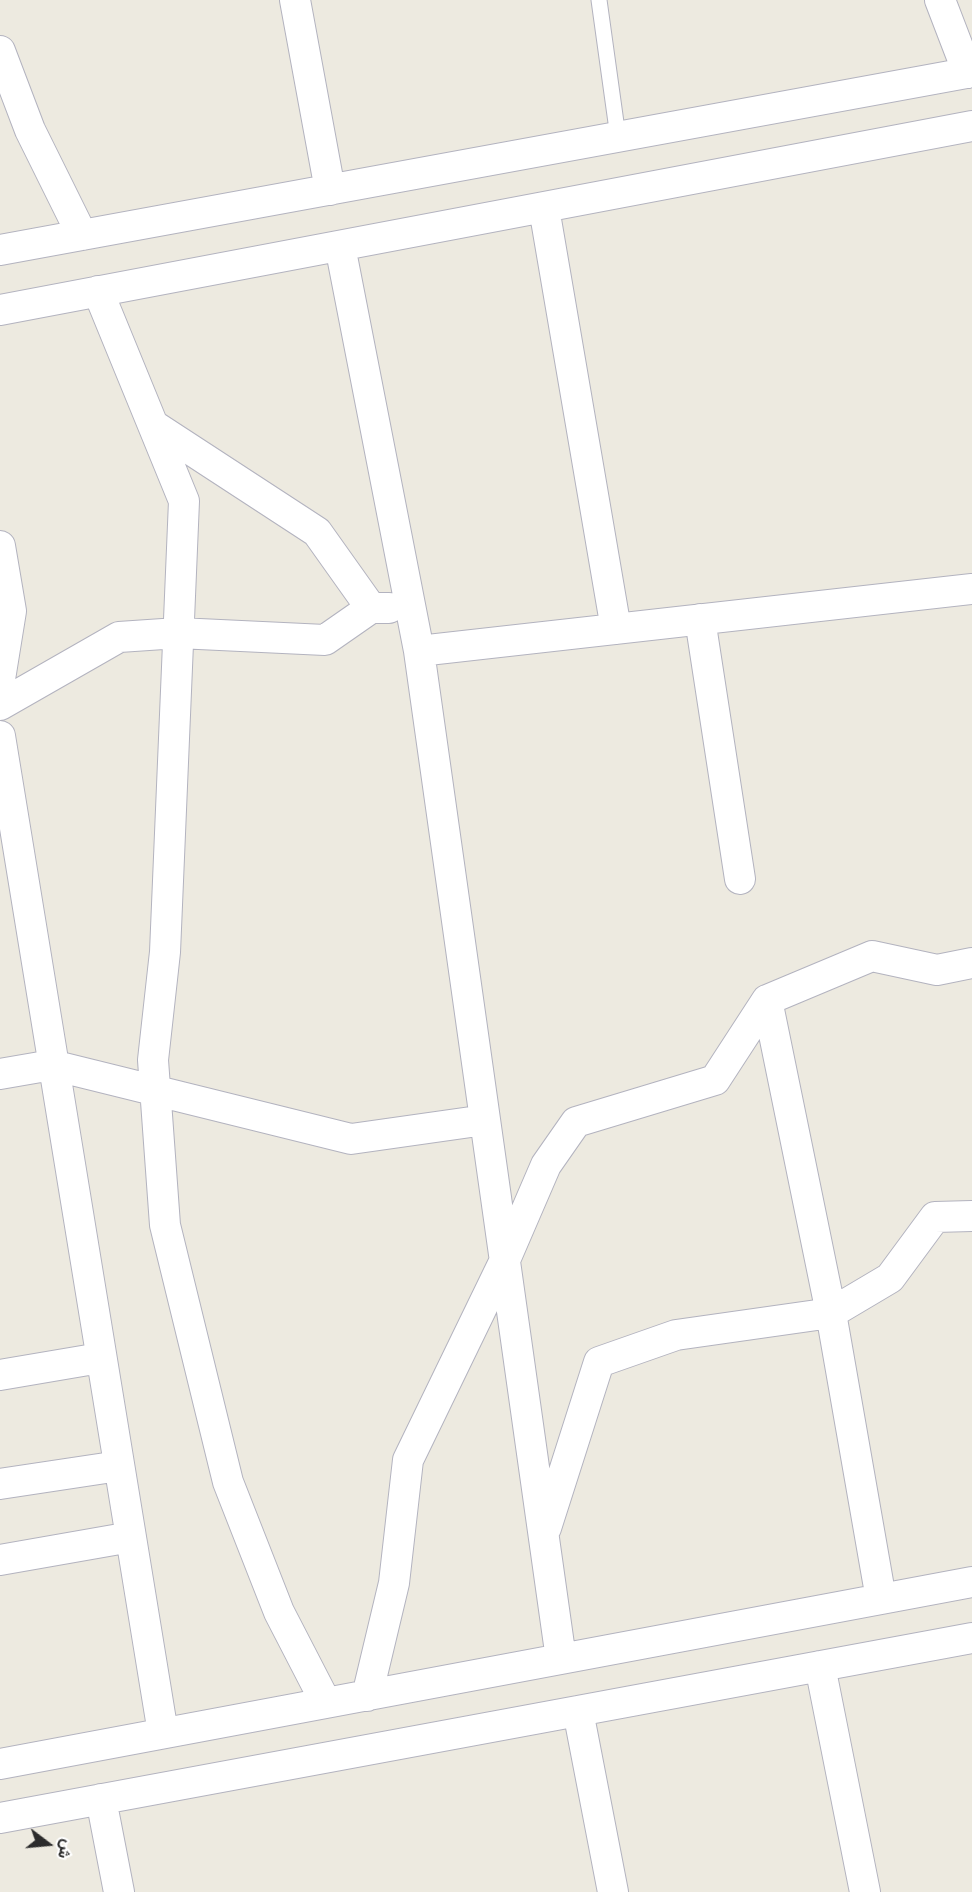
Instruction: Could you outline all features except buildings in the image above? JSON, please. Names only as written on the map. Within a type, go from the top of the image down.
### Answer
[{"type":"street","points":[[295,0],[330,190]]},
{"type":"street","points":[[0,250],[970,73],[940,0]]},
{"type":"street","points":[[0,51],[30,130],[82,235]]},
{"type":"street","points":[[0,310],[972,126]]},
{"type":"street","points":[[544,208],[616,629]]},
{"type":"street","points":[[340,246],[418,651],[561,1659]]},
{"type":"street","points":[[98,291],[184,501],[165,952],[153,1060],[165,1226],[228,1482],[279,1612],[326,1703]]},
{"type":"street","points":[[153,425],[317,532],[371,608]]},
{"type":"street","points":[[0,546],[11,611],[0,679]]},
{"type":"street","points":[[418,651],[972,589]]},
{"type":"street","points":[[0,705],[119,637],[178,633],[325,640],[371,608],[410,608]]},
{"type":"street","points":[[700,619],[740,879]]},
{"type":"street","points":[[1,751],[163,1733]]},
{"type":"street","points":[[367,1696],[394,1584],[408,1460],[505,1260],[546,1165],[576,1122],[715,1080],[767,999],[872,956],[937,970],[972,963]]},
{"type":"street","points":[[767,999],[831,1313],[880,1599]]},
{"type":"street","points":[[0,1074],[52,1065],[351,1139],[485,1120]]},
{"type":"street","points":[[544,1537],[599,1362],[676,1335],[831,1313],[890,1278],[935,1217],[972,1215]]},
{"type":"street","points":[[0,1375],[100,1358]]},
{"type":"street","points":[[0,1484],[119,1466]]},
{"type":"street","points":[[0,1560],[131,1537]]},
{"type":"street","points":[[0,1764],[972,1582]]},
{"type":"street","points":[[0,1818],[972,1638]]},
{"type":"street","points":[[820,1666],[865,1892]]},
{"type":"street","points":[[578,1711],[613,1892]]},
{"type":"street","points":[[101,1799],[119,1892]]},
{"type":"lane","points":[[599,0],[618,137]]}]
